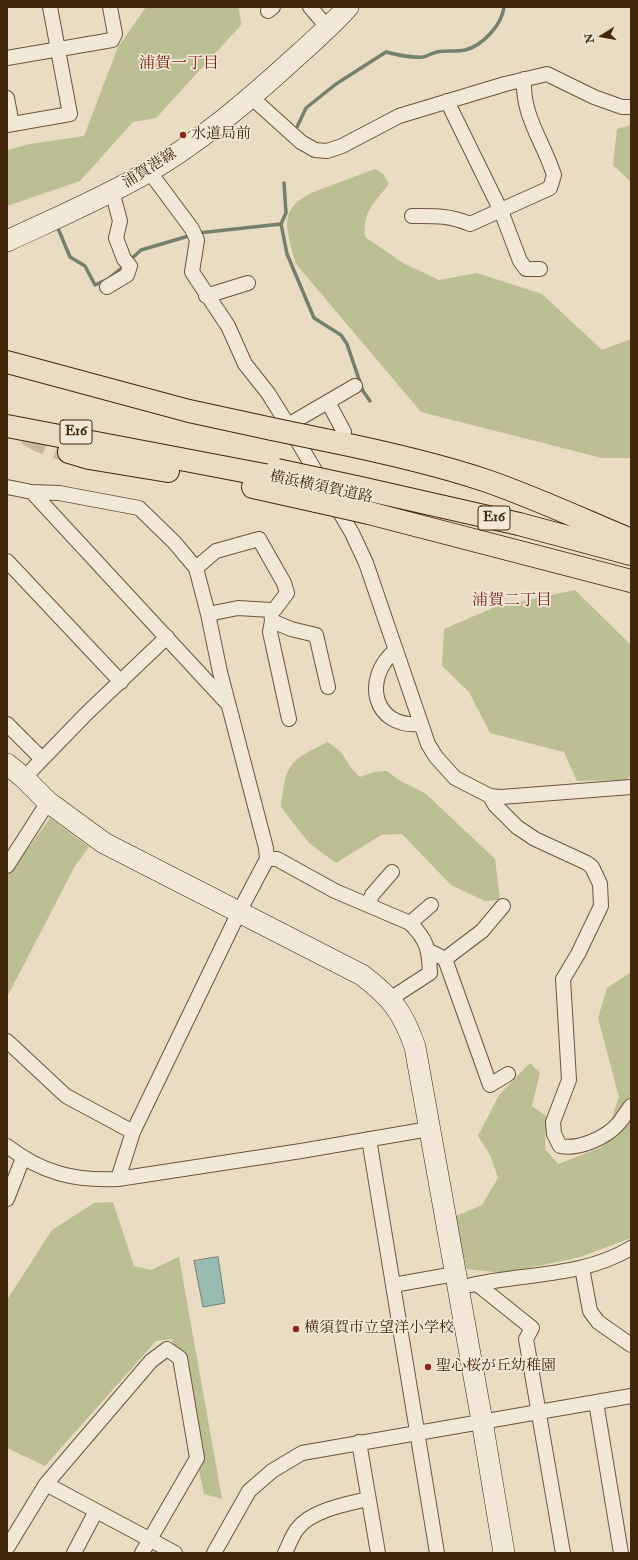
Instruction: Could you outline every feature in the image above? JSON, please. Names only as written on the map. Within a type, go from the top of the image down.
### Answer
[{"type":"highway","points":[[7,362],[189,411],[335,436],[486,481],[549,504],[631,540]]},
{"type":"highway","name":"横浜横須賀道路","points":[[7,418],[278,474],[361,499],[562,546],[631,566]]},
{"type":"highway","name":"横浜横須賀道路","points":[[7,426],[278,474]]},
{"type":"highway","points":[[69,452],[89,458],[232,482],[316,501],[361,499],[631,581]]},
{"type":"highway","name":"横浜横須賀道路","points":[[361,499],[519,524],[631,554]]},
{"type":"street","points":[[7,98],[10,125],[70,114],[50,7]]},
{"type":"street","points":[[7,58],[112,40],[115,34],[110,7]]},
{"type":"street","points":[[310,7],[329,29]]},
{"type":"street","name":"浦賀港線","points":[[7,242],[112,192],[149,171],[195,140],[251,98],[329,29],[348,7]]},
{"type":"street","points":[[251,98],[302,142],[315,150],[327,151],[342,146],[399,116],[524,78],[547,74],[594,97],[622,107],[631,107]]},
{"type":"street","points":[[412,216],[444,216],[455,218],[470,224],[550,188],[554,175],[526,110],[523,94],[524,78]]},
{"type":"street","points":[[447,101],[501,211],[520,261],[526,269],[540,269]]},
{"type":"street","points":[[149,171],[195,235],[192,272],[206,296],[228,326],[245,364],[268,393],[280,427],[352,533],[366,563],[428,744],[445,768],[455,778],[490,796],[501,797],[631,787]]},
{"type":"street","points":[[107,287],[127,275],[127,262],[116,238],[120,221],[112,192]]},
{"type":"street","points":[[206,296],[248,283]]},
{"type":"street","points":[[280,427],[355,386]]},
{"type":"street","points":[[328,402],[335,436]]},
{"type":"street","points":[[7,488],[32,492],[59,493],[139,508],[174,542],[196,568],[208,614],[220,672],[259,816],[267,859],[133,1132],[118,1179]]},
{"type":"street","points":[[32,492],[230,706]]},
{"type":"street","points":[[196,568],[216,551],[259,539],[284,583],[287,593],[275,609],[272,616],[270,632],[289,719]]},
{"type":"street","points":[[7,561],[121,682]]},
{"type":"street","points":[[208,614],[238,608],[272,616],[290,630],[316,635],[328,687]]},
{"type":"street","points":[[24,778],[88,712],[167,637]]},
{"type":"street","points":[[396,650],[386,658],[380,668],[376,681],[378,701],[383,711],[396,721],[411,725],[421,724]]},
{"type":"street","points":[[7,724],[42,759]]},
{"type":"street","points":[[7,764],[24,778],[48,802],[104,844],[362,975],[383,991],[398,1008],[415,1047],[429,1129],[463,1282],[482,1421],[504,1553]]},
{"type":"street","points":[[490,796],[495,805],[517,827],[535,839],[587,863],[592,867],[600,884],[601,906],[578,954],[563,979],[569,1080],[554,1122],[556,1142],[560,1146],[572,1147],[599,1138],[618,1124],[631,1106]]},
{"type":"street","points":[[7,866],[48,802]]},
{"type":"street","points":[[267,859],[277,859],[335,890],[410,923],[425,941],[429,951],[430,973],[390,999]]},
{"type":"street","points":[[369,904],[372,895],[392,872]]},
{"type":"street","points":[[410,923],[431,905]]},
{"type":"street","points":[[445,959],[482,931],[503,906]]},
{"type":"street","points":[[429,951],[445,959],[490,1085],[508,1074]]},
{"type":"street","points":[[7,1041],[66,1096],[133,1132]]},
{"type":"street","points":[[7,1146],[23,1158],[42,1168],[67,1177],[96,1180],[118,1179],[302,1151],[429,1129]]},
{"type":"street","points":[[369,1139],[437,1553]]},
{"type":"street","points":[[7,1199],[23,1158]]},
{"type":"street","points":[[393,1285],[463,1282],[582,1268],[616,1257],[631,1248]]},
{"type":"street","points":[[582,1268],[590,1311],[598,1322],[631,1345]]},
{"type":"street","points":[[463,1282],[532,1328],[526,1339],[563,1553]]},
{"type":"street","points":[[7,1548],[46,1484],[151,1361],[167,1349],[180,1358],[197,1458],[142,1553]]},
{"type":"street","points":[[214,1553],[249,1491],[272,1471],[302,1453],[631,1396]]},
{"type":"street","points":[[596,1402],[621,1553]]},
{"type":"street","points":[[359,1442],[378,1553]]},
{"type":"street","points":[[46,1484],[175,1553]]},
{"type":"street","points":[[285,1553],[298,1528],[317,1514],[336,1506],[368,1499]]},
{"type":"street","points":[[74,1553],[96,1511]]},
{"type":"green space","points":[[146,7],[239,7],[241,25],[156,118],[133,122],[80,181],[7,206],[7,150],[30,144],[84,136],[118,47]]},
{"type":"green space","points":[[631,125],[631,182],[613,165],[617,129]]},
{"type":"green space","points":[[375,169],[383,174],[389,184],[374,202],[368,214],[365,237],[403,263],[439,280],[477,273],[542,294],[602,350],[631,339],[631,458],[602,458],[421,412],[296,264],[288,235],[288,216],[297,202],[311,193]]},
{"type":"green space","points":[[575,590],[631,645],[631,774],[627,780],[577,781],[564,752],[490,733],[469,692],[442,666],[444,629],[495,607]]},
{"type":"green space","points":[[328,742],[341,752],[351,768],[360,777],[374,772],[387,771],[400,781],[425,793],[495,859],[500,900],[485,901],[451,885],[402,834],[381,835],[336,863],[309,843],[281,807],[285,781],[291,766],[297,760],[304,754]]},
{"type":"green space","points":[[50,818],[89,847],[75,866],[7,997],[7,877]]},
{"type":"green space","points":[[631,972],[631,1238],[580,1257],[504,1273],[467,1269],[454,1217],[482,1205],[498,1178],[490,1155],[478,1136],[499,1095],[530,1063],[540,1073],[532,1106],[546,1116],[545,1149],[558,1164],[602,1147],[619,1097],[598,1018],[607,988]]},
{"type":"green space","points":[[113,1202],[134,1266],[151,1270],[179,1257],[222,1499],[204,1494],[172,1339],[156,1341],[45,1466],[7,1448],[7,1300],[52,1230],[94,1203]]},
{"type":"water","points":[[218,1257],[225,1303],[203,1307],[194,1261]]},
{"type":"waterway","points":[[297,127],[306,108],[336,84],[386,52],[409,57],[423,57],[437,52],[462,51],[471,48],[490,34],[499,21],[504,7]]},
{"type":"waterway","points":[[284,183],[286,213],[281,224],[287,254],[314,318],[341,335],[347,344],[363,391],[370,401]]},
{"type":"waterway","points":[[198,233],[281,224]]},
{"type":"waterway","points":[[57,226],[70,257],[85,266],[95,285],[108,279],[124,266]]},
{"type":"waterway","points":[[129,261],[141,250],[192,235]]},
{"type":"tunnel","points":[[27,434],[39,441],[69,452]]},
{"type":"place","name":"水道局前","points":[[183,135]]},
{"type":"place","name":"横須賀市立望洋小学校","points":[[296,1329]]},
{"type":"place","name":"聖心桜が丘幼稚園","points":[[428,1367]]},
{"type":"district","name":"浦賀一丁目","points":[[179,65]]},
{"type":"district","name":"浦賀二丁目","points":[[512,602]]}]
